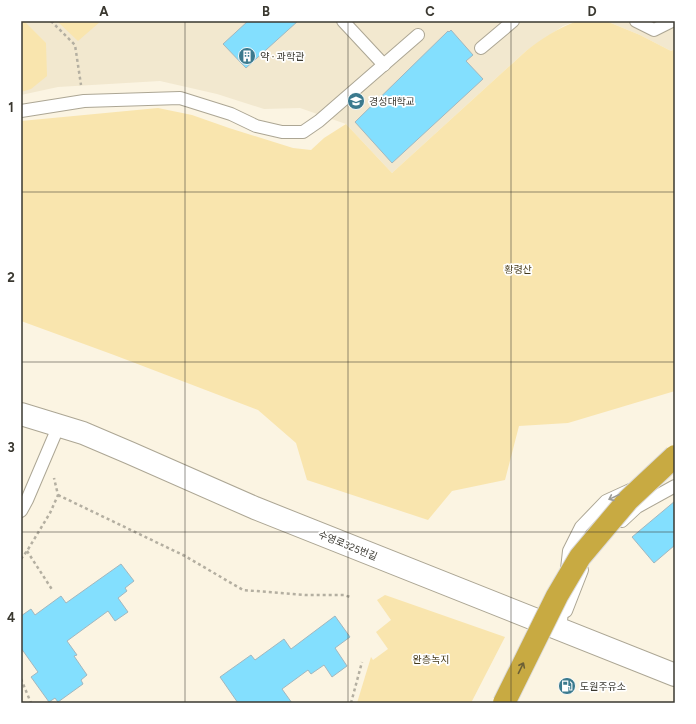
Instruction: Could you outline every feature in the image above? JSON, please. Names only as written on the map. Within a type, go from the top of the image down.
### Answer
[{"type":"highway","points":[[504,703],[557,596],[580,557],[628,500],[675,456]]},
{"type":"street","name":"수영로325번길","points":[[21,414],[83,433],[130,452],[255,508],[675,675]]},
{"type":"lane","points":[[343,21],[384,65]]},
{"type":"lane","points":[[481,48],[513,21]]},
{"type":"lane","points":[[636,21],[654,30],[672,21]]},
{"type":"lane","points":[[21,111],[84,101],[180,98],[231,114],[256,126],[282,132],[303,132],[319,121],[418,35]]},
{"type":"lane","points":[[21,511],[59,425]]},
{"type":"lane","points":[[560,629],[569,551],[581,526],[606,501],[675,469]]},
{"type":"lane","points":[[560,629],[584,565],[606,536],[637,507],[675,486]]},
{"type":"path","points":[[51,21],[75,45],[84,101]]},
{"type":"path","points":[[21,559],[50,514],[58,496],[48,450]]},
{"type":"path","points":[[58,496],[185,556],[243,590],[305,595],[344,595],[350,597]]},
{"type":"path","points":[[27,551],[53,591]]},
{"type":"path","points":[[351,703],[362,662]]},
{"type":"path","points":[[21,679],[31,703]]},
{"type":"shaded area","name":"경성대학교","points":[[21,21],[577,21],[563,26],[526,51],[392,173],[346,124],[300,108],[264,109],[217,94],[160,81],[58,87],[21,95]]},
{"type":"shaded area","points":[[606,21],[675,21],[675,49],[671,51],[640,35]]},
{"type":"green space","points":[[21,21],[24,21],[46,43],[47,76],[31,89],[21,92]]},
{"type":"green space","points":[[57,21],[101,21],[78,41]]},
{"type":"green space","name":"황령산","points":[[577,21],[606,21],[640,35],[671,51],[675,49],[675,391],[568,423],[519,426],[505,480],[452,491],[428,520],[307,480],[296,443],[258,410],[21,321],[21,121],[158,108],[192,115],[293,148],[311,150],[324,138],[346,124],[392,173],[526,51],[551,34]]},
{"type":"green space","name":"완층녹지","points":[[385,595],[505,637],[471,703],[357,703],[371,657],[373,660],[388,649],[376,632],[391,620],[377,600]]},
{"type":"building","name":"약 · 과학관","points":[[248,21],[298,21],[246,68],[223,44]]},
{"type":"building","points":[[451,30],[473,55],[466,61],[483,79],[392,163],[355,122],[448,31],[449,32]]},
{"type":"building","points":[[675,501],[675,545],[654,563],[632,537]]},
{"type":"building","points":[[121,564],[134,581],[125,588],[127,591],[118,598],[128,612],[115,621],[108,611],[67,641],[77,655],[74,656],[87,675],[81,680],[83,684],[58,702],[55,698],[49,702],[31,677],[38,672],[21,648],[21,616],[31,609],[35,615],[61,596],[66,603]]},
{"type":"building","points":[[335,616],[350,637],[335,648],[347,666],[332,677],[324,665],[311,674],[308,670],[282,689],[292,703],[238,703],[220,677],[251,655],[255,660],[284,639],[291,649]]},
{"type":"place","name":"약 · 과학관","points":[[247,56]]},
{"type":"place","name":"경성대학교","points":[[356,101]]},
{"type":"place","name":"도원주유소","points":[[567,686]]}]
